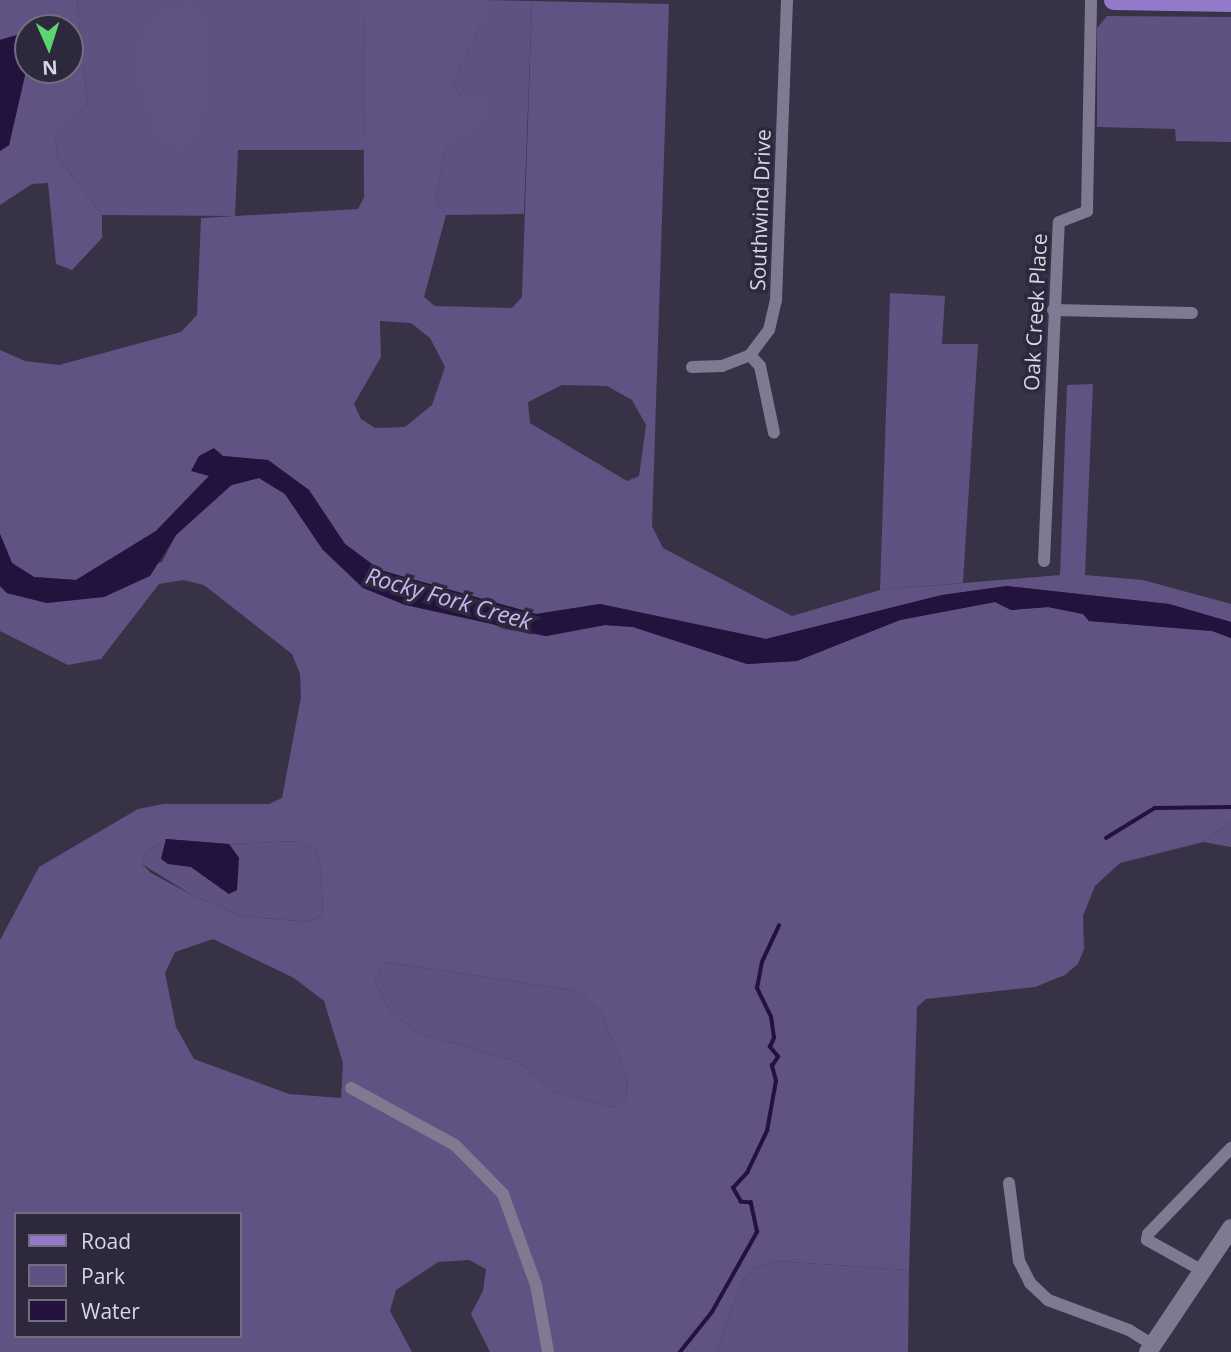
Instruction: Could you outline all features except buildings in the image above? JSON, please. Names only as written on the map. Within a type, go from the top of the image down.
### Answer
[{"type":"main road","points":[[1113,0],[1231,2]]},
{"type":"main road","points":[[1151,1348],[1231,1228]]},
{"type":"street","name":"Southwind Drive","points":[[750,355],[769,330],[776,300],[787,0]]},
{"type":"street","name":"Oak Creek Place","points":[[1044,561],[1059,222],[1087,211],[1091,0]]},
{"type":"street","points":[[1054,310],[1192,313]]},
{"type":"street","points":[[692,367],[722,366],[750,355],[760,366],[774,433]]},
{"type":"street","points":[[351,1088],[455,1145],[503,1194],[536,1285],[548,1352]]},
{"type":"street","points":[[1201,1270],[1147,1240],[1148,1234],[1231,1148]]},
{"type":"street","points":[[1010,1183],[1019,1261],[1030,1283],[1048,1300],[1129,1330],[1151,1348]]},
{"type":"green space","points":[[77,0],[363,0],[364,150],[238,150],[235,216],[102,215],[58,158],[55,134],[87,104],[84,14],[78,14]]},
{"type":"green space","points":[[482,0],[532,1],[524,214],[446,215],[436,200],[446,144],[462,100],[453,83],[482,24]]},
{"type":"green space","points":[[1107,16],[1231,17],[1231,142],[1176,141],[1175,129],[1097,127],[1097,28]]},
{"type":"green space","points":[[890,293],[945,296],[942,344],[978,344],[963,583],[880,590]]},
{"type":"green space","points":[[1231,822],[1231,847],[1203,842]]},
{"type":"green space","points":[[166,839],[161,859],[191,867],[229,894],[239,858],[229,844],[298,841],[314,847],[321,865],[323,915],[308,922],[241,916],[192,895],[142,864],[146,851]]},
{"type":"green space","points":[[386,962],[578,991],[600,1011],[628,1079],[626,1099],[613,1107],[552,1091],[519,1062],[419,1033],[390,1011],[375,982]]},
{"type":"green space","points":[[776,1261],[909,1270],[908,1352],[716,1352],[743,1280],[754,1268]]},
{"type":"shaded area","points":[[0,0],[77,0],[78,14],[14,14],[14,36],[0,40]]},
{"type":"shaded area","points":[[363,0],[482,0],[482,24],[453,83],[462,100],[483,102],[482,118],[446,145],[436,200],[446,215],[424,297],[435,306],[512,308],[522,297],[532,1],[669,4],[652,526],[663,548],[792,616],[880,590],[1060,575],[1067,385],[1093,384],[1085,575],[1143,580],[1231,604],[1231,622],[1169,604],[1007,586],[942,595],[766,639],[600,604],[536,614],[380,570],[345,544],[309,490],[268,460],[223,456],[191,470],[210,475],[156,531],[76,580],[34,577],[12,563],[0,534],[0,350],[25,361],[59,365],[181,332],[197,315],[201,218],[358,209],[364,197]],"holes":[[[380,321],[411,323],[430,338],[445,367],[432,405],[405,427],[375,428],[361,419],[354,404],[381,357]],[[562,385],[607,386],[632,400],[646,425],[639,476],[627,481],[530,423],[528,402]]]},
{"type":"shaded area","points":[[185,6],[205,17],[207,78],[199,124],[182,146],[163,142],[151,131],[152,114],[138,66],[145,32],[160,15]]},
{"type":"shaded area","points":[[84,73],[87,104],[55,134],[58,158],[102,215],[102,238],[72,270],[56,264],[48,183],[32,184],[0,205],[0,151],[9,145],[23,84],[84,84]]},
{"type":"shaded area","points":[[259,478],[285,494],[323,550],[504,629],[546,636],[605,625],[633,627],[747,664],[796,661],[900,620],[995,602],[1011,610],[1048,607],[1083,614],[1089,621],[1212,631],[1231,638],[1231,822],[1203,842],[1120,863],[1095,886],[1083,916],[1084,949],[1078,964],[1065,975],[1035,987],[926,999],[917,1007],[909,1270],[776,1261],[754,1268],[743,1280],[716,1352],[490,1352],[471,1314],[483,1291],[486,1269],[469,1260],[438,1262],[396,1290],[390,1311],[412,1352],[0,1352],[0,940],[39,867],[138,809],[163,804],[269,804],[282,798],[301,697],[300,674],[292,654],[204,585],[183,580],[159,584],[101,659],[68,665],[0,631],[0,586],[7,593],[47,603],[162,562],[176,535],[232,485]],"holes":[[[166,839],[229,844],[298,841],[314,847],[321,865],[323,915],[308,922],[241,916],[192,895],[151,873],[142,864],[146,851]],[[213,939],[294,978],[324,1001],[343,1063],[341,1098],[289,1094],[194,1059],[176,1027],[165,973],[175,952]],[[386,962],[578,991],[600,1011],[628,1079],[626,1099],[613,1107],[552,1091],[519,1062],[419,1033],[390,1011],[375,982]]]},
{"type":"water","points":[[14,36],[14,84],[23,84],[9,145],[0,151],[0,40]]},
{"type":"water","name":"Rocky Fork Creek","points":[[214,448],[223,456],[268,460],[309,490],[345,544],[380,570],[536,614],[600,604],[766,639],[942,595],[1007,586],[1169,604],[1231,622],[1231,638],[1212,631],[1089,621],[1083,614],[1048,607],[1011,610],[995,602],[900,620],[797,661],[747,664],[633,627],[605,625],[546,636],[405,605],[363,588],[323,550],[285,494],[259,478],[231,485],[176,535],[150,576],[104,597],[47,603],[7,593],[0,586],[0,534],[12,563],[34,577],[76,580],[156,531],[209,476],[191,471],[199,456]]},
{"type":"water","points":[[166,839],[229,844],[239,858],[237,890],[229,894],[191,867],[168,864],[161,859]]},
{"type":"waterway","points":[[1106,838],[1155,808],[1231,807]]},
{"type":"waterway","points":[[680,1352],[712,1312],[757,1232],[751,1203],[741,1202],[733,1188],[747,1173],[767,1131],[776,1081],[772,1066],[778,1057],[770,1047],[774,1038],[771,1017],[757,988],[762,962],[779,926]]}]
